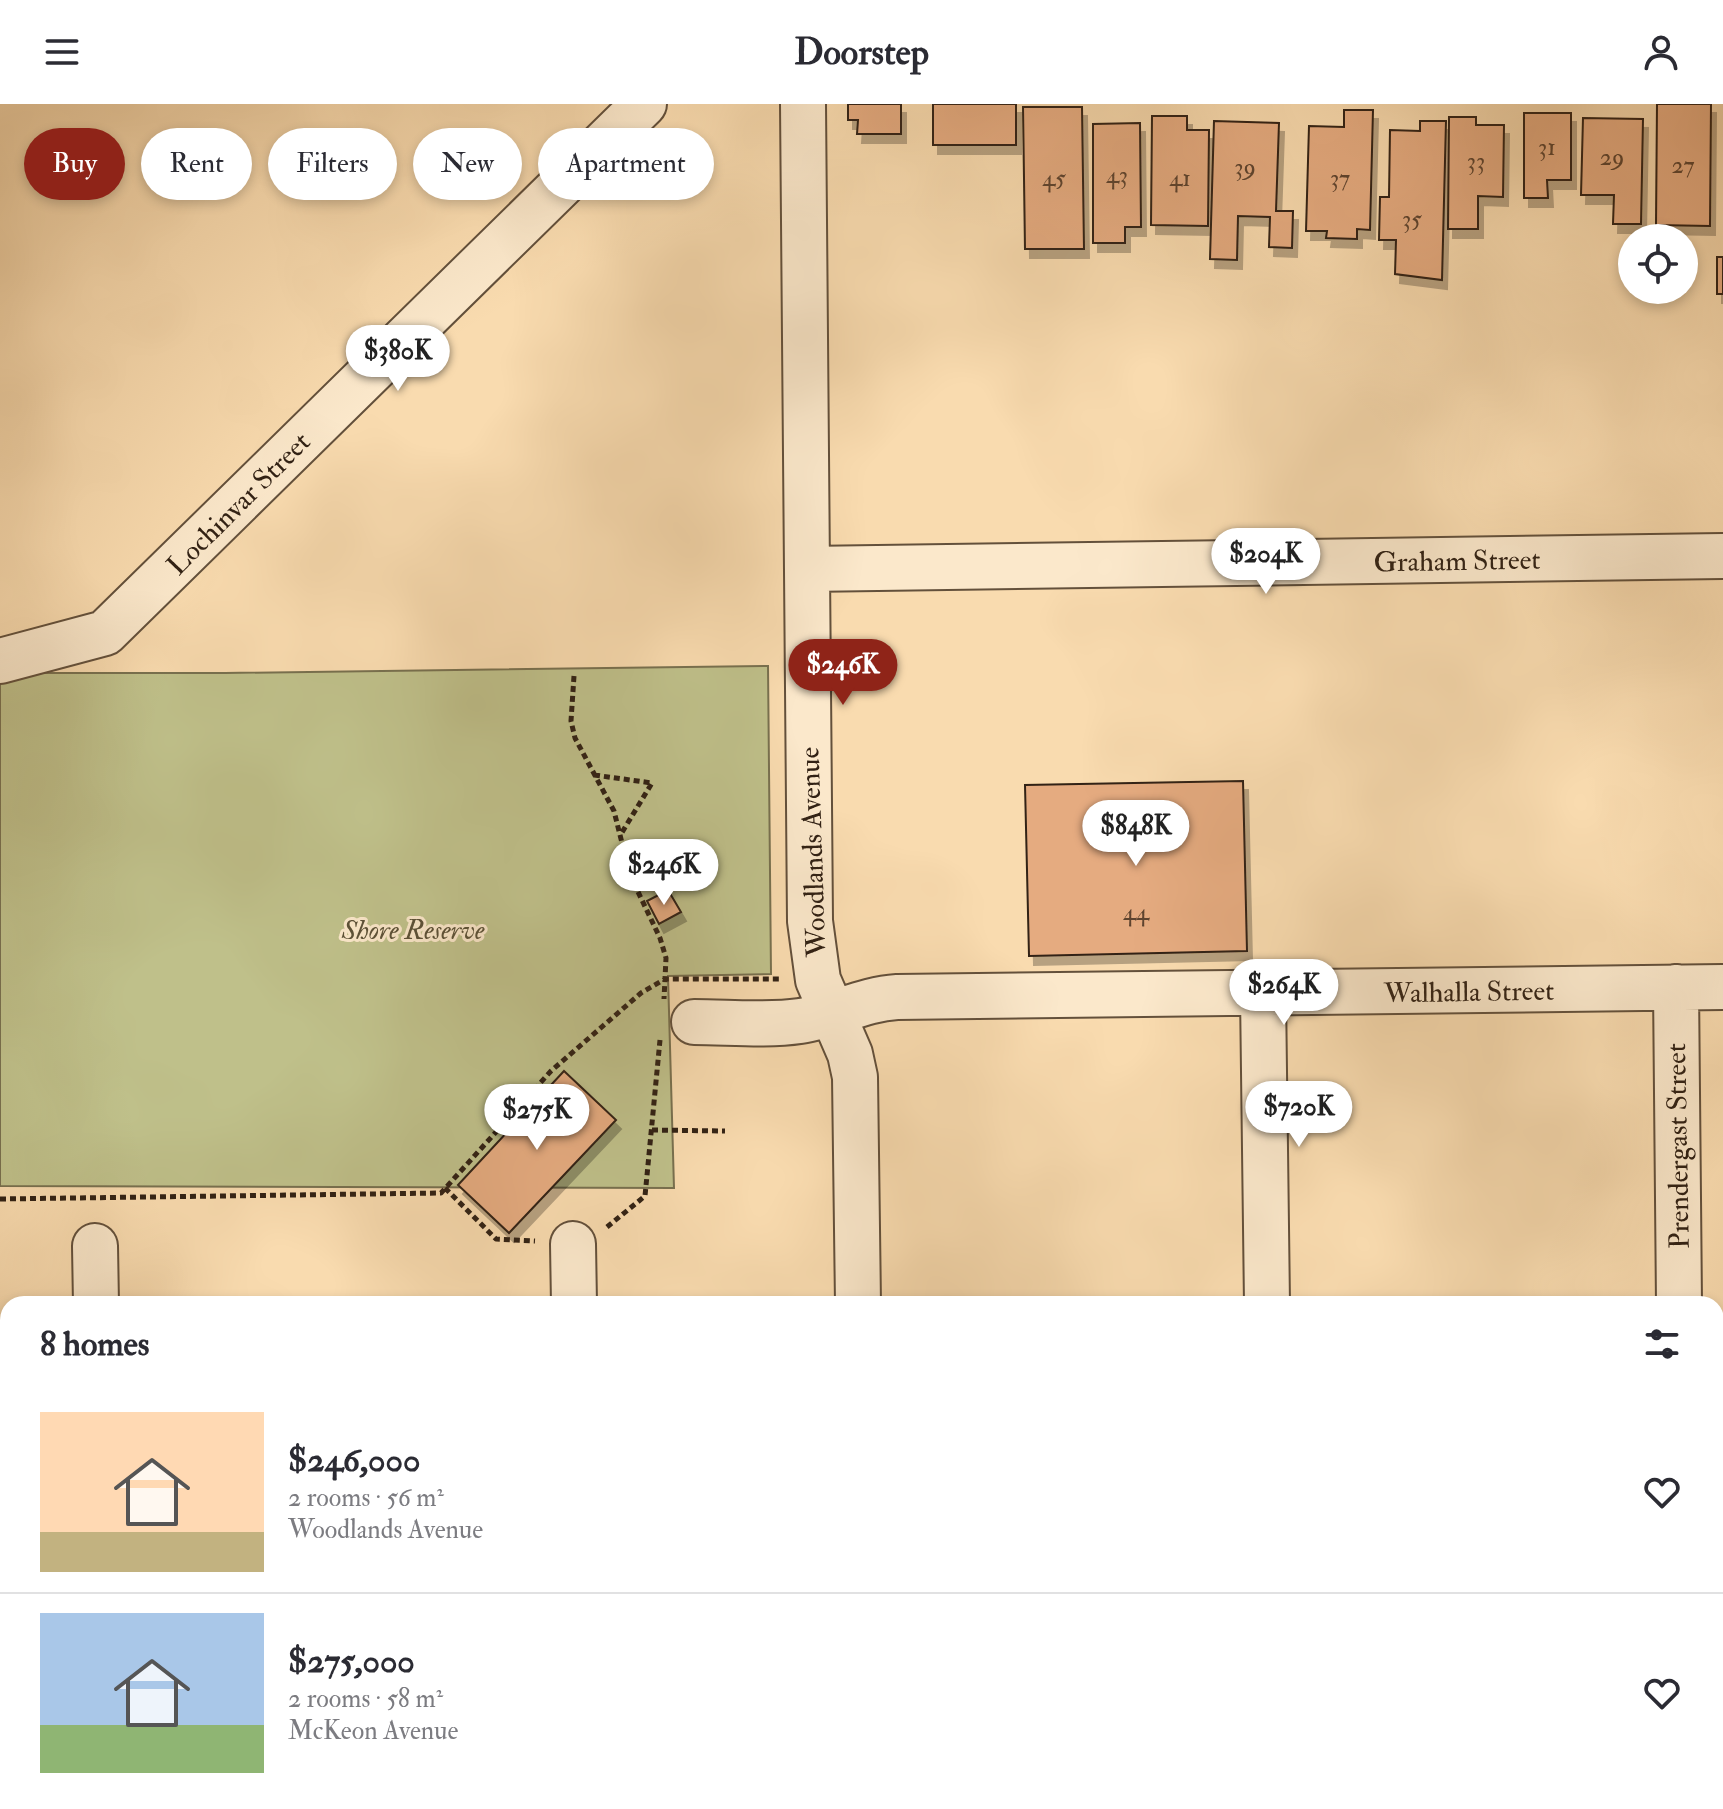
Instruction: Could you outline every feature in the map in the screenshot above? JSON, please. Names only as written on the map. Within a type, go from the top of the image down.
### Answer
[{"type":"street","name":"Lochinvar Street","points":[[0,661],[105,633],[644,104]]},
{"type":"street","name":"Woodlands Avenue","points":[[803,104],[810,921],[826,997],[850,1054],[855,1077],[858,1296]]},
{"type":"street","name":"Graham Street","points":[[807,569],[1723,556]]},
{"type":"street","name":"Prendergast Street","points":[[1676,987],[1679,1296]]},
{"type":"street","name":"Walhalla Street","points":[[673,1019],[798,1022],[826,997],[864,1001],[897,997],[1723,987]]},
{"type":"street","points":[[1263,994],[1267,1296]]},
{"type":"street","points":[[572,1237],[574,1296]]},
{"type":"street","points":[[95,1246],[96,1296]]},
{"type":"path","points":[[445,1188],[496,1239],[572,1237],[645,1196],[652,1130],[673,1019],[665,979],[666,958],[660,938],[635,888],[614,811],[575,738],[571,721],[574,676]]},
{"type":"path","points":[[594,775],[652,783],[621,834]]},
{"type":"path","points":[[0,1199],[441,1193],[551,1071],[641,993],[665,979],[826,997]]},
{"type":"path","points":[[652,1130],[725,1131]]},
{"type":"green space","name":"Shore Reserve","points":[[768,666],[771,974],[668,976],[674,1188],[0,1186],[0,673]]},
{"type":"building","points":[[848,104],[901,104],[901,134],[857,134],[858,120],[848,120]]},
{"type":"building","points":[[933,104],[1016,104],[1016,145],[933,145]]},
{"type":"building","points":[[1657,104],[1711,104],[1710,226],[1656,224]]},
{"type":"building","points":[[1023,107],[1082,107],[1084,249],[1025,249]]},
{"type":"building","points":[[1344,110],[1373,110],[1370,230],[1357,229],[1357,239],[1326,238],[1327,231],[1306,231],[1309,126],[1344,127]]},
{"type":"building","points":[[1524,113],[1571,113],[1571,180],[1547,180],[1548,198],[1524,198]]},
{"type":"building","points":[[1152,116],[1187,116],[1187,130],[1209,130],[1208,226],[1151,225]]},
{"type":"building","points":[[1449,117],[1476,117],[1476,125],[1504,125],[1503,197],[1478,196],[1478,229],[1448,229]]},
{"type":"building","points":[[1583,118],[1643,119],[1641,224],[1613,224],[1614,195],[1581,195]]},
{"type":"building","points":[[1214,121],[1279,123],[1276,211],[1293,211],[1292,248],[1269,247],[1270,217],[1238,216],[1237,260],[1210,259]]},
{"type":"building","points":[[1420,121],[1446,121],[1442,280],[1395,274],[1396,240],[1379,240],[1380,197],[1389,197],[1390,130],[1420,131]]},
{"type":"building","points":[[1140,123],[1141,227],[1125,227],[1125,243],[1093,243],[1093,124]]},
{"type":"building","points":[[1717,257],[1723,257],[1723,294],[1717,294]]},
{"type":"building","points":[[1243,781],[1247,951],[1029,956],[1025,785]]},
{"type":"building","points":[[668,890],[681,912],[659,924],[647,901]]},
{"type":"building","points":[[564,1071],[616,1120],[509,1233],[458,1185]]}]
